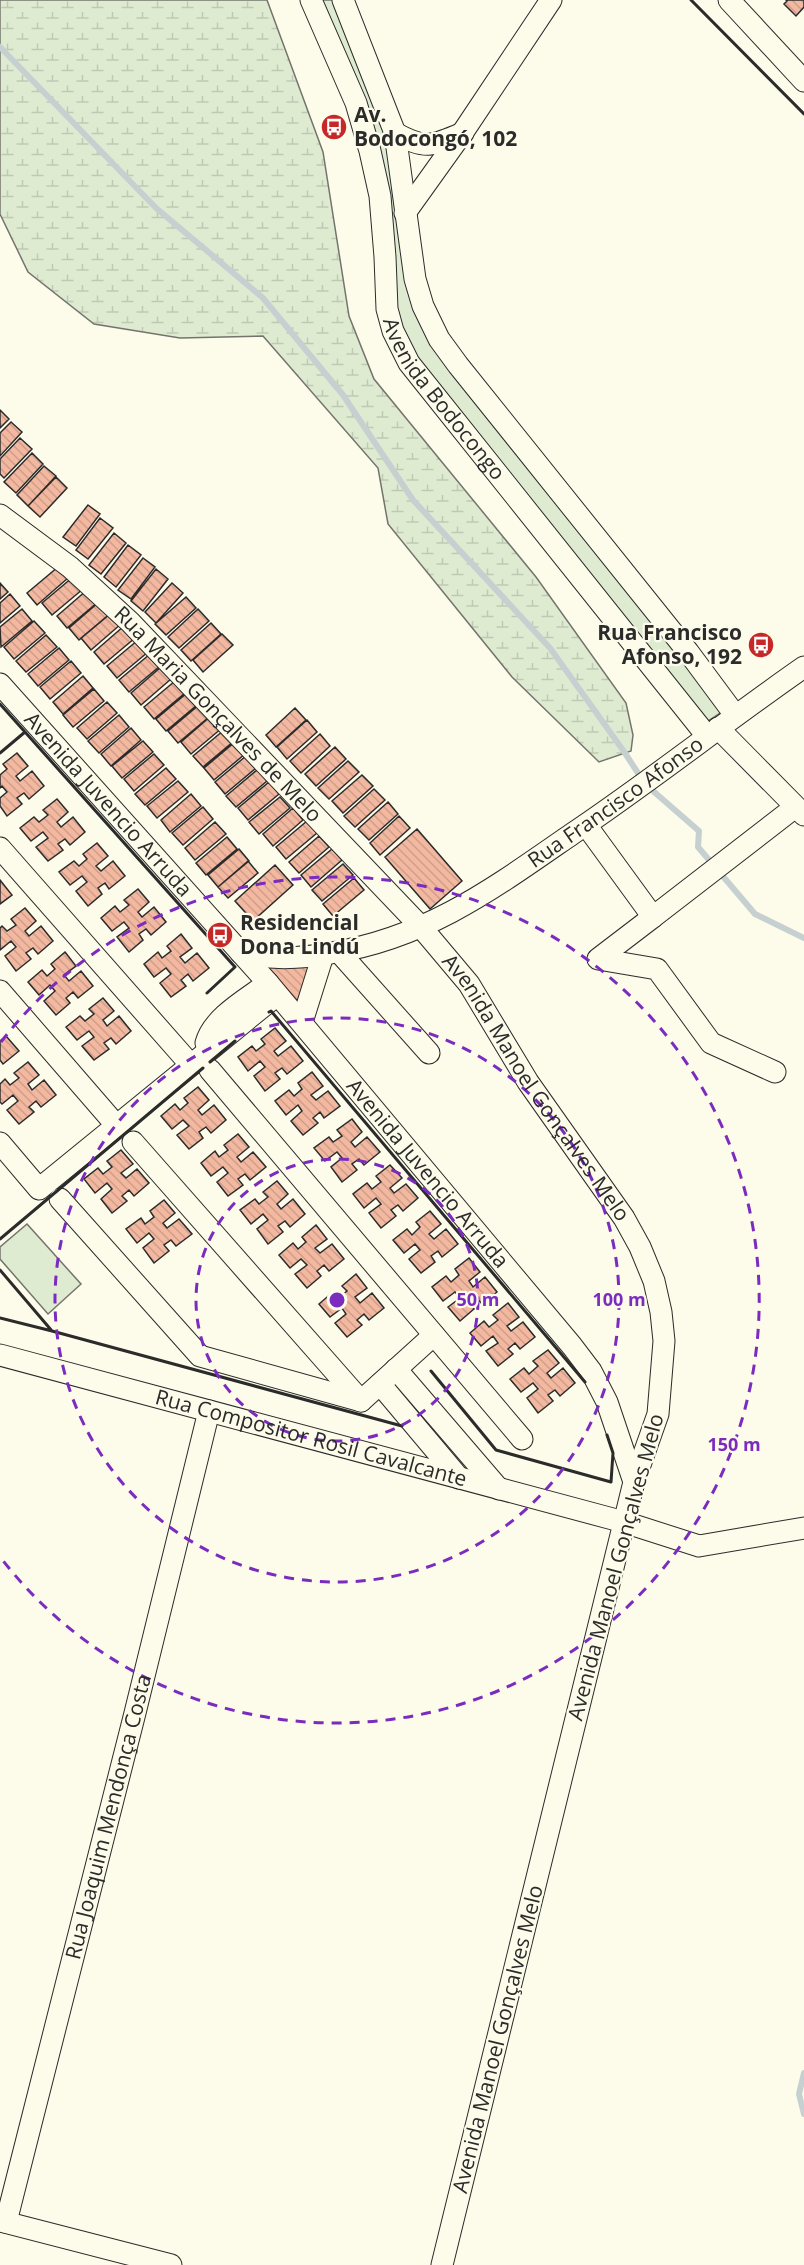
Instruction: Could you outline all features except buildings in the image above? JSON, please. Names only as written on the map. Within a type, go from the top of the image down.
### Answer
[{"type":"street","name":"Avenida Bodocongo","points":[[311,0],[356,103],[370,151],[380,196],[387,309],[393,331],[409,363],[720,726],[799,812]]},
{"type":"street","name":"Avenida Bodocongo","points":[[343,0],[396,134],[415,279],[423,306],[439,339],[689,653],[720,726]]},
{"type":"street","points":[[405,213],[463,132],[551,0]]},
{"type":"street","points":[[729,0],[804,81]]},
{"type":"street","points":[[396,134],[414,144],[427,146],[438,144],[463,132]]},
{"type":"street","name":"Rua Maria Gonçalves de Melo","points":[[0,515],[70,567],[130,622],[421,927]]},
{"type":"street","name":"Rua Francisco Afonso","points":[[241,953],[275,959],[331,953],[382,943],[464,906],[645,784],[720,726],[804,667]]},
{"type":"street","name":"Avenida Juvencio Arruda","points":[[0,684],[302,1022],[585,1363],[607,1402],[634,1482]]},
{"type":"street","points":[[775,1072],[711,1043],[657,969],[598,959],[799,812]]},
{"type":"street","points":[[586,825],[653,917]]},
{"type":"street","points":[[0,848],[201,1062],[522,1438]]},
{"type":"street","name":"Avenida Manoel Gonçalves Melo","points":[[421,927],[469,984],[528,1082],[624,1218],[640,1247],[654,1281],[661,1312],[664,1341],[658,1414],[634,1482],[442,2265]]},
{"type":"street","points":[[302,1022],[331,953],[429,1053]]},
{"type":"street","points":[[0,1143],[39,1189],[116,1125],[201,1062],[272,989]]},
{"type":"street","points":[[0,992],[116,1125]]},
{"type":"street","points":[[133,1142],[361,1401]]},
{"type":"street","points":[[60,1200],[200,1356],[361,1401]]},
{"type":"street","points":[[361,1401],[434,1335]]},
{"type":"street","name":"Rua Compositor Rosil Cavalcante","points":[[0,1355],[624,1522],[699,1546],[804,1528]]},
{"type":"street","points":[[396,1369],[499,1489]]},
{"type":"street","points":[[380,1384],[459,1478]]},
{"type":"street","name":"Rua Joaquim Mendonça Costa","points":[[3,2221],[135,1713],[209,1411]]},
{"type":"street","points":[[3,2221],[171,2265]]},
{"type":"green space","points":[[0,0],[267,0],[323,152],[349,316],[374,379],[536,577],[626,703],[633,735],[631,751],[599,762],[512,677],[388,524],[378,468],[263,336],[180,338],[94,324],[28,272],[0,214]]},
{"type":"green space","points":[[318,0],[335,0],[390,135],[411,296],[422,327],[446,363],[723,711],[708,721],[420,364],[397,315],[390,243]]},
{"type":"green space","points":[[27,1224],[81,1284],[48,1314],[0,1259],[0,1247]]},
{"type":"waterway","points":[[0,47],[156,208],[263,298],[343,395],[413,500],[550,648],[645,784],[699,831],[698,847],[755,914],[804,938]]},
{"type":"waterway","points":[[804,2073],[799,2094],[804,2114]]},
{"type":"wall","points":[[691,0],[804,114]]},
{"type":"wall","points":[[0,704],[235,967],[207,993]]},
{"type":"wall","points":[[0,753],[25,732]]},
{"type":"wall","points":[[269,1012],[271,1011],[585,1382]]},
{"type":"wall","points":[[210,1062],[235,1041]]},
{"type":"wall","points":[[0,1239],[203,1068]]},
{"type":"wall","points":[[0,1270],[52,1331],[402,1426]]},
{"type":"wall","points":[[0,1318],[52,1331]]},
{"type":"wall","points":[[431,1371],[496,1450],[611,1482],[613,1453],[607,1435]]},
{"type":"place","name":"Av. Bodocongó, 102","points":[[334,127]]},
{"type":"place","name":"Rua Francisco Afonso, 192","points":[[761,645]]},
{"type":"place","name":"Residencial Dona Lindú","points":[[220,935]]}]
